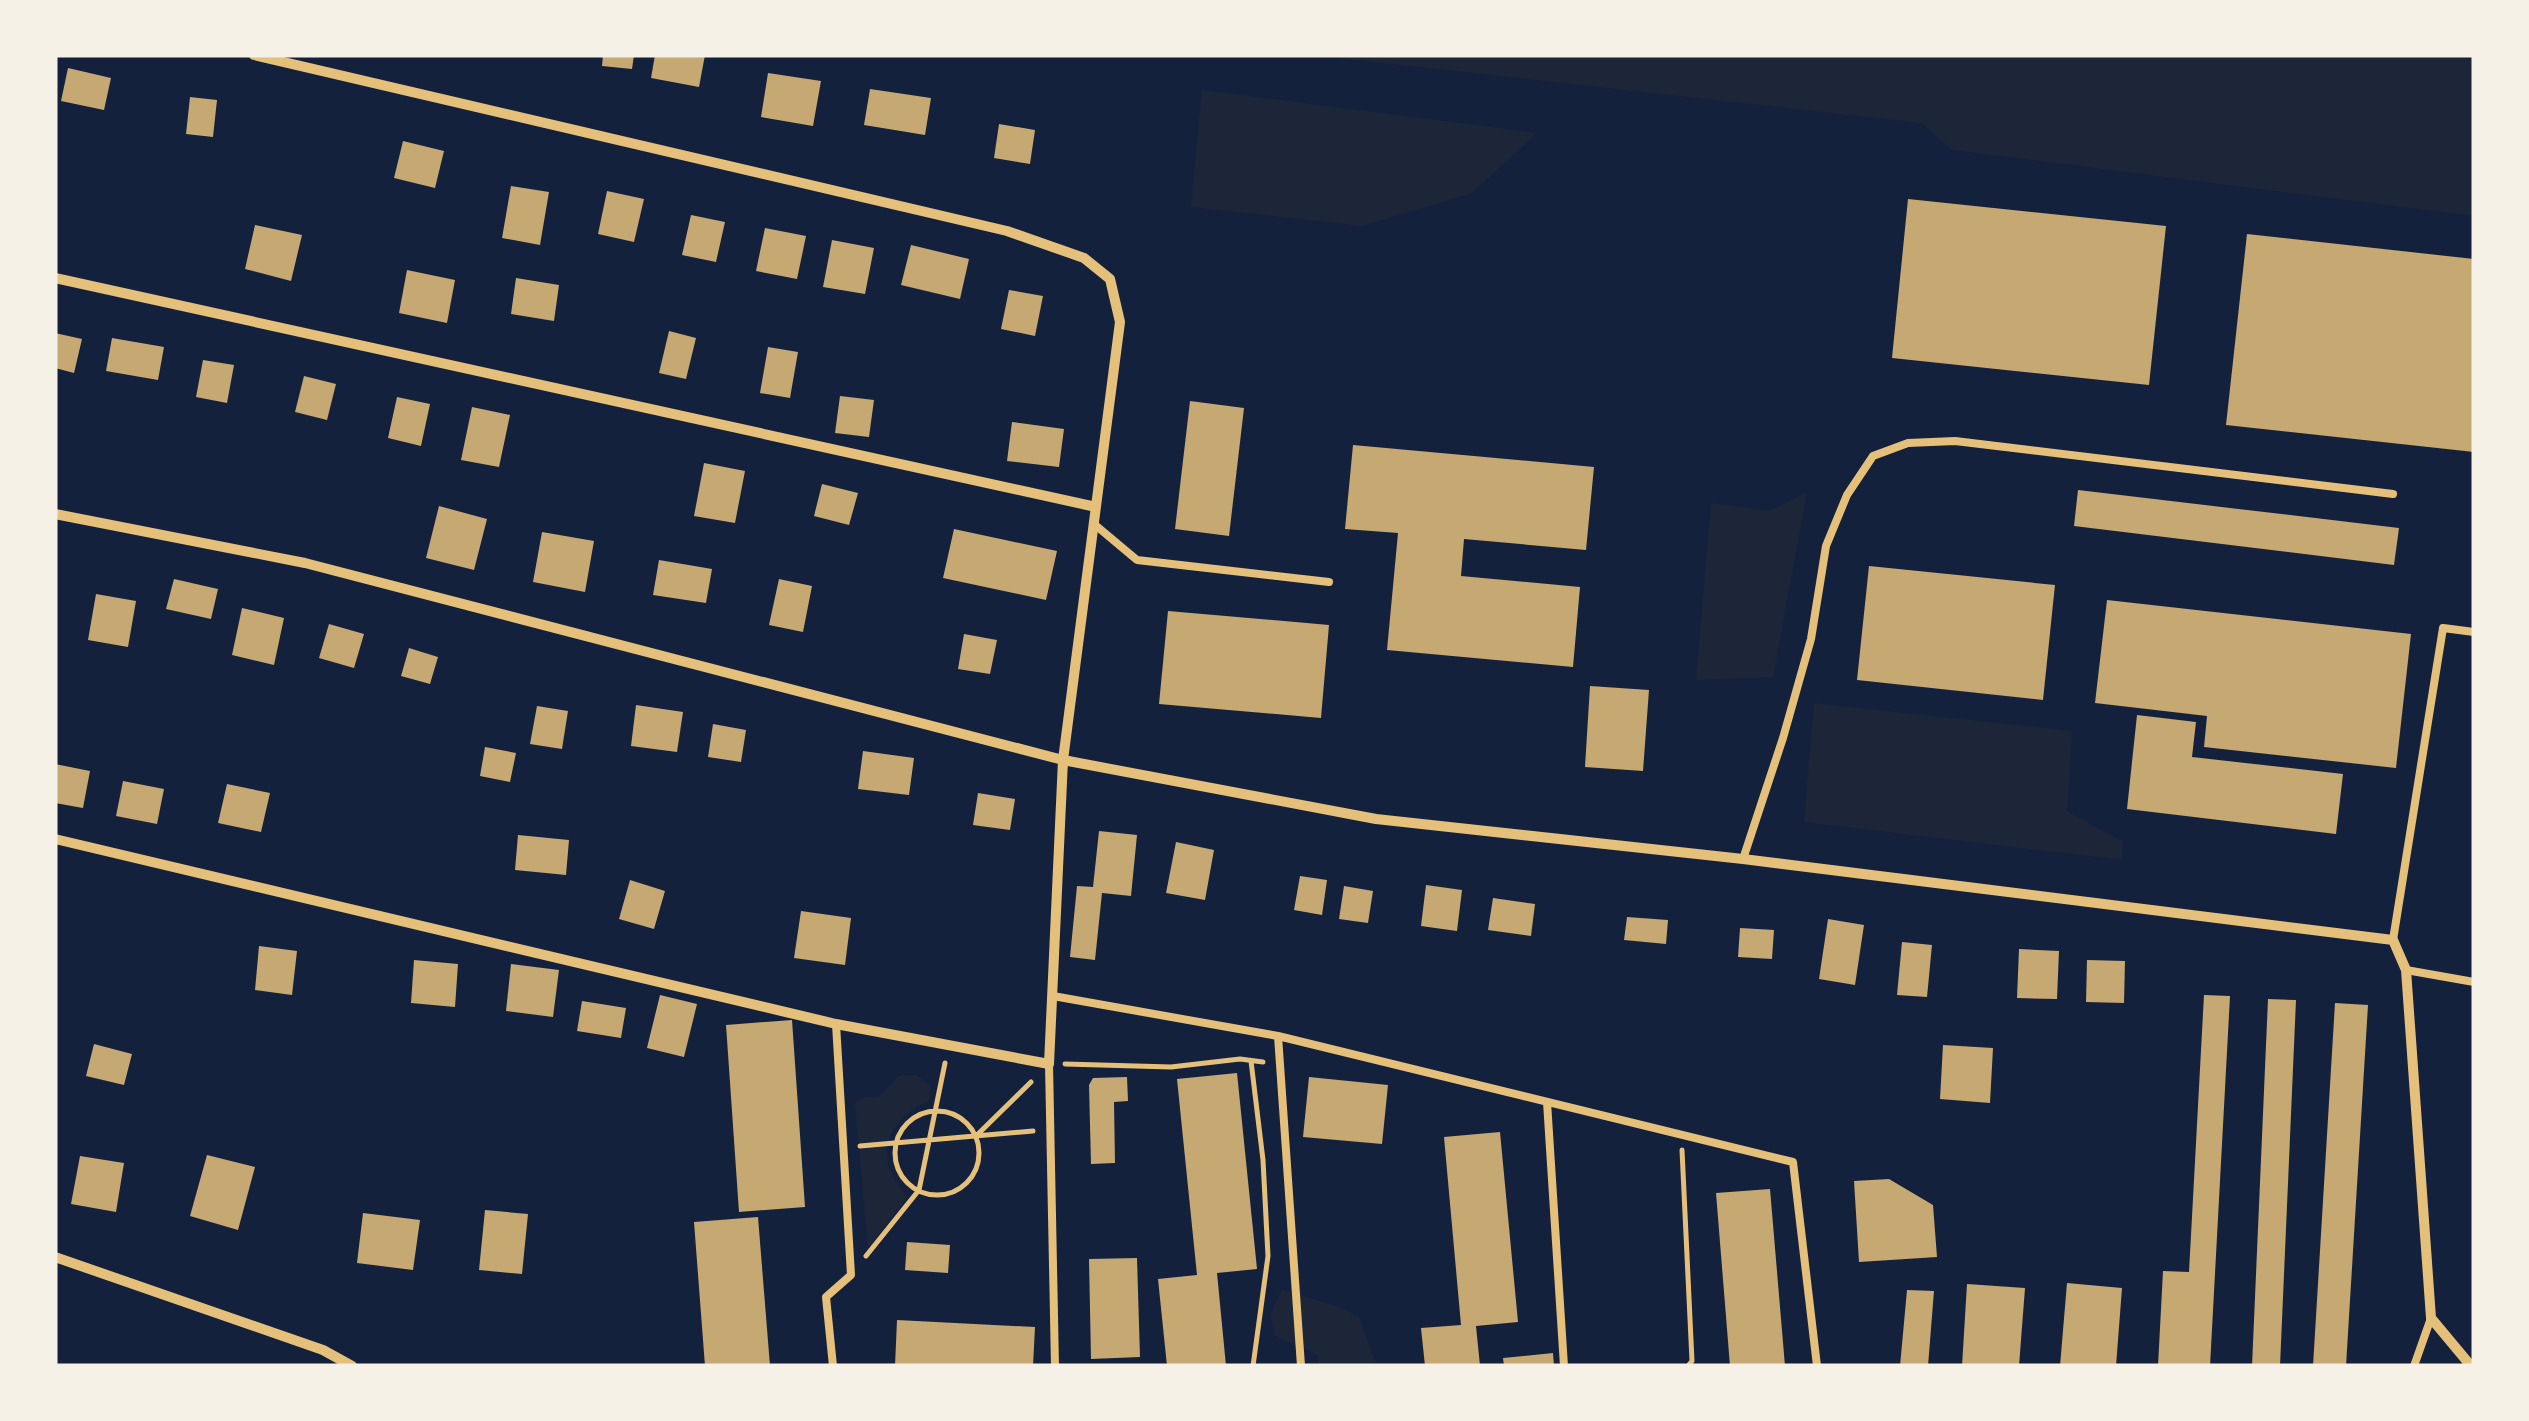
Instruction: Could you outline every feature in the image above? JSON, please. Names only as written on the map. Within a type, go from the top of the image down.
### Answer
[{"type":"street","points":[[55,839],[836,1024],[1049,1064],[1064,760],[1120,322],[1110,279],[1084,258],[1007,231],[254,55]]},
{"type":"street","points":[[55,278],[1096,507]]},
{"type":"street","points":[[55,514],[305,563],[1064,760],[1376,820],[1743,859],[2393,940],[2406,970],[2432,1318],[2471,1366]]},
{"type":"street","points":[[55,1256],[323,1350],[352,1366]]},
{"type":"lane","points":[[1743,859],[1783,738],[1810,638],[1826,546],[1847,495],[1873,456],[1908,443],[1956,441],[2392,494]]},
{"type":"lane","points":[[1094,524],[1137,560],[1329,582]]},
{"type":"lane","points":[[2393,940],[2443,628],[2474,632]]},
{"type":"lane","points":[[2406,970],[2474,982]]},
{"type":"lane","points":[[1053,996],[1278,1036],[1792,1162],[1817,1366]]},
{"type":"lane","points":[[833,1366],[826,1297],[851,1275],[836,1024]]},
{"type":"lane","points":[[1278,1036],[1302,1366]]},
{"type":"lane","points":[[1049,1064],[1055,1366]]},
{"type":"lane","points":[[1547,1102],[1564,1366]]},
{"type":"lane","points":[[2414,1366],[2432,1318]]},
{"type":"path","points":[[851,1275],[919,1190],[949,1046]]},
{"type":"path","points":[[1251,1060],[1263,1160],[1268,1256],[1252,1366]]},
{"type":"path","points":[[976,1136],[1049,1064],[1171,1067],[1251,1060],[1280,1064]]},
{"type":"path","points":[[935,1111],[960,1117],[976,1136],[978,1164],[961,1188],[933,1195],[919,1190],[899,1170],[896,1143],[910,1120],[935,1111]]},
{"type":"path","points":[[842,1148],[1051,1130]]},
{"type":"path","points":[[1681,1135],[1692,1361],[1688,1366]]},
{"type":"shaded area","points":[[1312,55],[2474,55],[2474,216],[1952,150],[1922,123]]},
{"type":"shaded area","points":[[1202,90],[1537,133],[1472,193],[1362,226],[1191,207]]},
{"type":"shaded area","points":[[1807,492],[1773,677],[1696,680],[1711,503],[1769,511]]},
{"type":"shaded area","points":[[1814,703],[2072,731],[2067,811],[2123,842],[2122,860],[1804,822]]},
{"type":"shaded area","points":[[917,1075],[931,1086],[929,1101],[902,1119],[887,1147],[890,1170],[907,1197],[868,1248],[855,1103],[864,1097],[878,1097],[899,1076]]},
{"type":"shaded area","points":[[1282,1289],[1359,1317],[1377,1366],[1319,1366],[1317,1355],[1274,1335],[1271,1313]]},
{"type":"building","points":[[603,55],[634,55],[632,69],[602,66]]},
{"type":"building","points":[[655,55],[705,55],[699,87],[651,78]]},
{"type":"building","points":[[68,68],[111,78],[104,110],[61,101]]},
{"type":"building","points":[[768,73],[821,81],[813,126],[761,117]]},
{"type":"building","points":[[870,89],[931,98],[925,135],[864,125]]},
{"type":"building","points":[[190,97],[217,100],[213,137],[186,134]]},
{"type":"building","points":[[999,124],[1035,130],[1030,164],[994,158]]},
{"type":"building","points":[[403,141],[444,151],[435,188],[394,178]]},
{"type":"building","points":[[511,186],[549,192],[540,245],[502,238]]},
{"type":"building","points":[[607,191],[644,199],[634,242],[598,234]]},
{"type":"building","points":[[1908,199],[2166,226],[2149,385],[1892,358]]},
{"type":"building","points":[[691,215],[725,222],[716,262],[682,255]]},
{"type":"building","points":[[255,225],[302,235],[291,281],[245,269]]},
{"type":"building","points":[[765,228],[806,236],[797,279],[756,271]]},
{"type":"building","points":[[2247,234],[2474,259],[2474,452],[2226,425]]},
{"type":"building","points":[[832,240],[874,248],[865,294],[823,287]]},
{"type":"building","points":[[911,245],[969,259],[960,299],[901,285]]},
{"type":"building","points":[[407,270],[455,280],[447,323],[399,313]]},
{"type":"building","points":[[516,278],[559,285],[554,321],[511,314]]},
{"type":"building","points":[[1009,290],[1043,296],[1035,336],[1001,329]]},
{"type":"building","points":[[669,331],[696,338],[686,379],[659,373]]},
{"type":"building","points":[[55,333],[82,339],[74,373],[55,368]]},
{"type":"building","points":[[112,338],[164,347],[158,380],[106,371]]},
{"type":"building","points":[[768,347],[798,352],[790,398],[760,393]]},
{"type":"building","points":[[203,360],[234,365],[227,403],[196,397]]},
{"type":"building","points":[[304,376],[336,384],[327,420],[295,412]]},
{"type":"building","points":[[840,396],[874,400],[869,437],[835,433]]},
{"type":"building","points":[[397,397],[430,404],[421,446],[388,438]]},
{"type":"building","points":[[1190,401],[1244,408],[1229,536],[1175,529]]},
{"type":"building","points":[[472,407],[510,415],[499,467],[461,460]]},
{"type":"building","points":[[1012,422],[1064,429],[1059,467],[1007,461]]},
{"type":"building","points":[[1353,445],[1594,467],[1586,550],[1464,539],[1461,576],[1580,587],[1573,667],[1387,650],[1398,533],[1345,529]]},
{"type":"building","points":[[704,463],[745,471],[735,523],[694,516]]},
{"type":"building","points":[[822,484],[858,493],[849,525],[814,516]]},
{"type":"building","points":[[2078,490],[2399,528],[2394,565],[2074,526]]},
{"type":"building","points":[[439,506],[487,519],[474,570],[426,558]]},
{"type":"building","points":[[954,529],[1057,551],[1046,600],[943,578]]},
{"type":"building","points":[[542,532],[594,541],[585,592],[533,582]]},
{"type":"building","points":[[659,560],[712,569],[706,603],[653,595]]},
{"type":"building","points":[[1869,566],[2055,585],[2043,700],[1857,680]]},
{"type":"building","points":[[174,579],[218,589],[211,619],[166,609]]},
{"type":"building","points":[[779,579],[812,586],[803,632],[769,625]]},
{"type":"building","points":[[96,594],[136,601],[128,647],[88,640]]},
{"type":"building","points":[[2107,600],[2411,634],[2396,768],[2204,747],[2207,716],[2095,703]]},
{"type":"building","points":[[242,608],[284,618],[274,665],[232,655]]},
{"type":"building","points":[[1168,611],[1329,625],[1321,718],[1159,704]]},
{"type":"building","points":[[329,624],[364,634],[354,668],[319,658]]},
{"type":"building","points":[[964,634],[997,640],[990,674],[958,669]]},
{"type":"building","points":[[409,648],[438,657],[430,684],[401,676]]},
{"type":"building","points":[[1590,686],[1649,690],[1643,771],[1585,767]]},
{"type":"building","points":[[636,705],[683,712],[677,752],[631,746]]},
{"type":"building","points":[[537,706],[568,711],[562,749],[530,744]]},
{"type":"building","points":[[2137,715],[2196,722],[2192,757],[2343,774],[2336,834],[2127,809]]},
{"type":"building","points":[[713,724],[746,730],[741,762],[708,757]]},
{"type":"building","points":[[485,747],[516,753],[510,782],[480,776]]},
{"type":"building","points":[[863,751],[914,758],[909,795],[858,789]]},
{"type":"building","points":[[55,764],[90,771],[83,808],[55,803]]},
{"type":"building","points":[[123,781],[164,789],[157,824],[116,816]]},
{"type":"building","points":[[227,784],[270,793],[261,832],[218,823]]},
{"type":"building","points":[[978,793],[1015,799],[1010,830],[973,825]]},
{"type":"building","points":[[1099,831],[1137,835],[1131,896],[1102,893],[1095,960],[1070,957],[1077,886],[1093,887]]},
{"type":"building","points":[[518,835],[569,840],[566,875],[515,870]]},
{"type":"building","points":[[1176,842],[1214,850],[1205,900],[1166,893]]},
{"type":"building","points":[[1300,876],[1327,880],[1322,915],[1294,910]]},
{"type":"building","points":[[630,880],[665,891],[654,929],[619,919]]},
{"type":"building","points":[[1426,885],[1462,890],[1457,931],[1421,926]]},
{"type":"building","points":[[1344,886],[1373,891],[1368,923],[1339,919]]},
{"type":"building","points":[[1493,898],[1535,904],[1531,936],[1488,930]]},
{"type":"building","points":[[801,911],[851,918],[845,965],[794,958]]},
{"type":"building","points":[[1627,917],[1668,920],[1666,944],[1624,940]]},
{"type":"building","points":[[1828,919],[1864,925],[1855,985],[1819,979]]},
{"type":"building","points":[[1740,928],[1774,930],[1772,959],[1738,957]]},
{"type":"building","points":[[1902,942],[1932,945],[1927,997],[1897,995]]},
{"type":"building","points":[[259,946],[297,951],[292,995],[255,990]]},
{"type":"building","points":[[2019,949],[2059,951],[2057,999],[2017,998]]},
{"type":"building","points":[[414,960],[458,964],[455,1007],[411,1003]]},
{"type":"building","points":[[2087,960],[2125,961],[2124,1003],[2086,1002]]},
{"type":"building","points":[[511,964],[559,970],[553,1017],[506,1011]]},
{"type":"building","points":[[660,995],[697,1004],[684,1057],[647,1048]]},
{"type":"building","points":[[2204,995],[2230,996],[2210,1366],[2158,1366],[2163,1271],[2189,1272]]},
{"type":"building","points":[[2268,999],[2296,1000],[2280,1366],[2252,1366]]},
{"type":"building","points":[[582,1001],[626,1008],[621,1038],[577,1031]]},
{"type":"building","points":[[2335,1003],[2368,1005],[2346,1366],[2313,1366]]},
{"type":"building","points":[[792,1020],[805,1207],[739,1212],[726,1025]]},
{"type":"building","points":[[94,1044],[132,1054],[124,1085],[86,1076]]},
{"type":"building","points":[[1943,1045],[1993,1048],[1990,1103],[1940,1099]]},
{"type":"building","points":[[1237,1073],[1257,1269],[1217,1273],[1226,1366],[1167,1366],[1158,1279],[1197,1275],[1177,1079]]},
{"type":"building","points":[[1127,1077],[1128,1101],[1114,1102],[1115,1163],[1091,1164],[1089,1085],[1093,1078]]},
{"type":"building","points":[[1309,1077],[1388,1085],[1382,1144],[1303,1137]]},
{"type":"building","points":[[1500,1132],[1518,1322],[1476,1326],[1480,1366],[1425,1366],[1421,1328],[1461,1325],[1444,1137]]},
{"type":"building","points":[[207,1155],[255,1167],[238,1230],[190,1216]]},
{"type":"building","points":[[80,1156],[124,1163],[116,1212],[71,1204]]},
{"type":"building","points":[[1889,1179],[1933,1205],[1937,1257],[1859,1262],[1854,1181]]},
{"type":"building","points":[[1770,1189],[1785,1366],[1730,1366],[1716,1193]]},
{"type":"building","points":[[485,1210],[528,1214],[522,1274],[479,1270]]},
{"type":"building","points":[[363,1213],[420,1220],[413,1270],[357,1263]]},
{"type":"building","points":[[758,1217],[770,1366],[705,1366],[694,1222]]},
{"type":"building","points":[[907,1242],[950,1245],[948,1273],[905,1270]]},
{"type":"building","points":[[1137,1258],[1140,1357],[1091,1359],[1089,1259]]},
{"type":"building","points":[[2067,1283],[2122,1288],[2116,1366],[2060,1366]]},
{"type":"building","points":[[1967,1284],[2025,1288],[2019,1366],[1962,1366]]},
{"type":"building","points":[[1907,1290],[1934,1291],[1928,1366],[1900,1366]]},
{"type":"building","points":[[897,1320],[1035,1327],[1033,1366],[895,1366]]},
{"type":"building","points":[[1553,1353],[1554,1366],[1504,1366],[1503,1358]]}]
